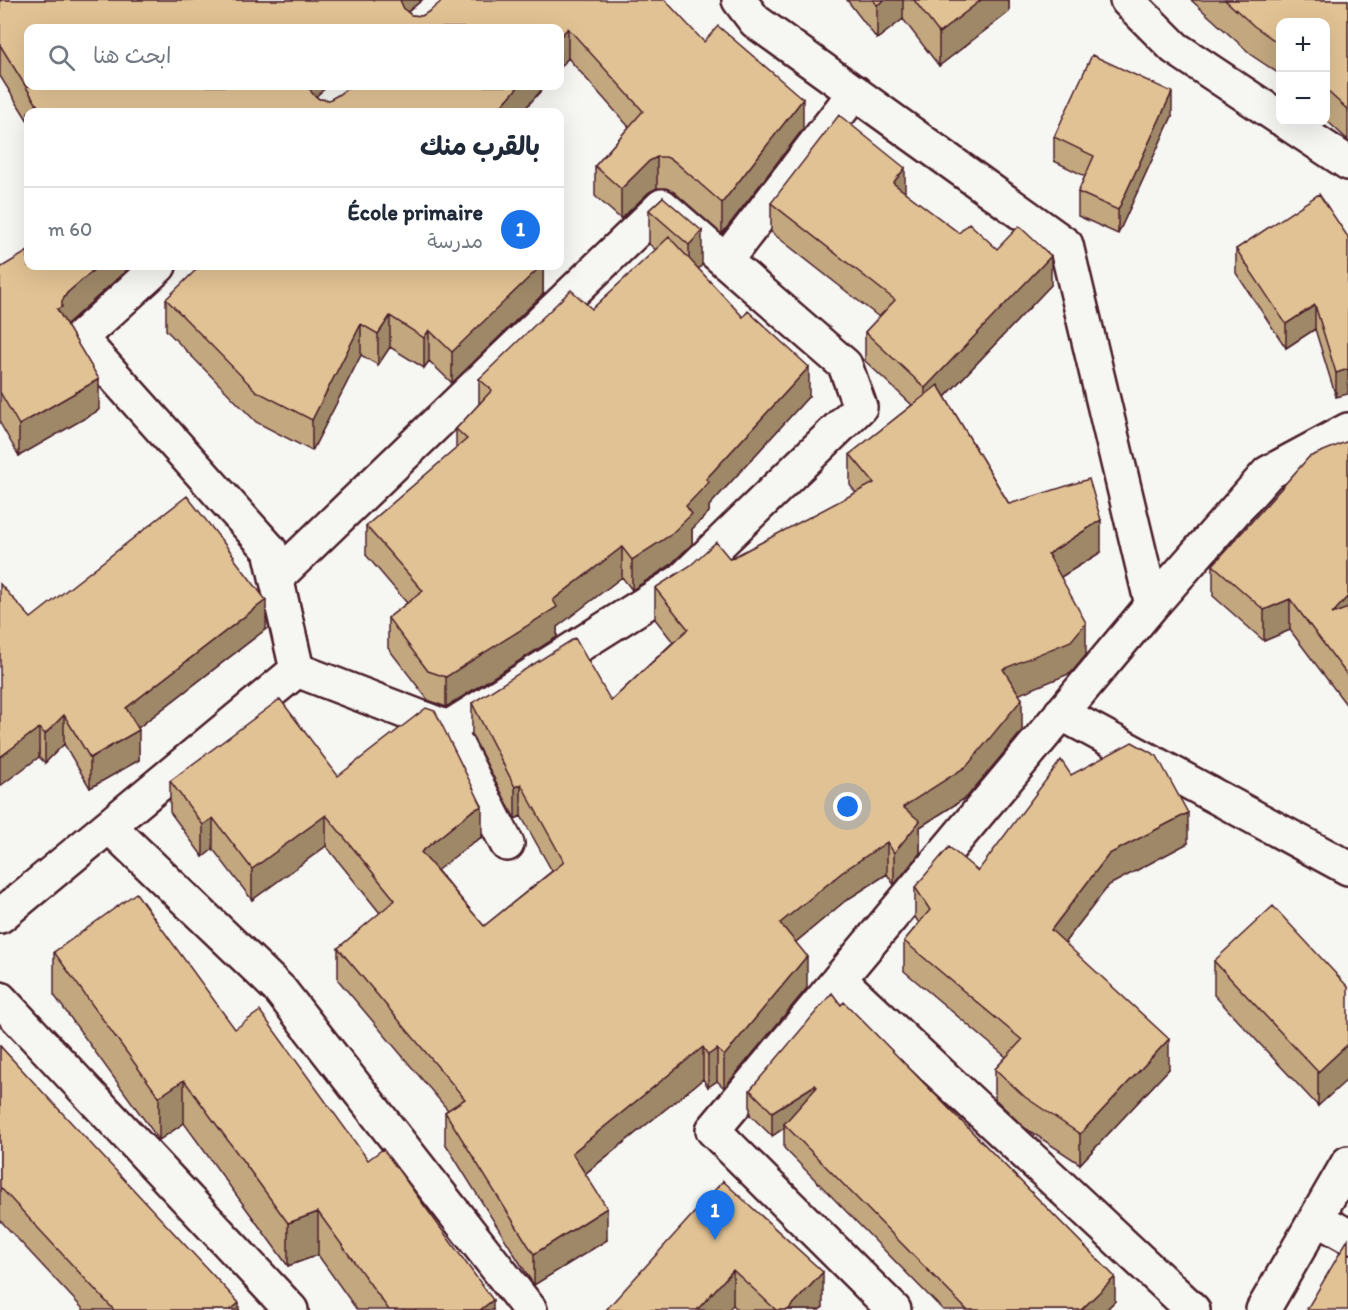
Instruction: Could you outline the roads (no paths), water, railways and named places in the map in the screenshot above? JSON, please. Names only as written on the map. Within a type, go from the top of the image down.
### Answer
[{"type":"street","points":[[740,0],[755,21],[1066,245],[1152,605]]},
{"type":"street","points":[[1127,0],[1175,48],[1276,115]]},
{"type":"street","points":[[725,261],[855,93]]},
{"type":"street","points":[[1292,126],[1348,163]]},
{"type":"street","points":[[276,578],[662,206],[844,365],[860,407],[681,581],[448,728]]},
{"type":"street","points":[[155,270],[80,338],[270,550],[297,670]]},
{"type":"street","points":[[894,1310],[713,1130],[1152,605],[1268,473],[1348,430]]},
{"type":"street","points":[[297,670],[448,728],[507,844]]},
{"type":"street","points":[[0,916],[297,670]]},
{"type":"street","points":[[1061,713],[1348,868]]},
{"type":"street","points":[[108,826],[280,990],[530,1310]]},
{"type":"street","points":[[839,979],[1192,1310]]},
{"type":"street","points":[[0,999],[291,1310]]},
{"type":"street","points":[[1263,1310],[1348,1163]]},
{"type":"street","points":[[1316,1218],[1348,1236]]},
{"type":"place","name":"École primaire","points":[[715,1240]]}]
